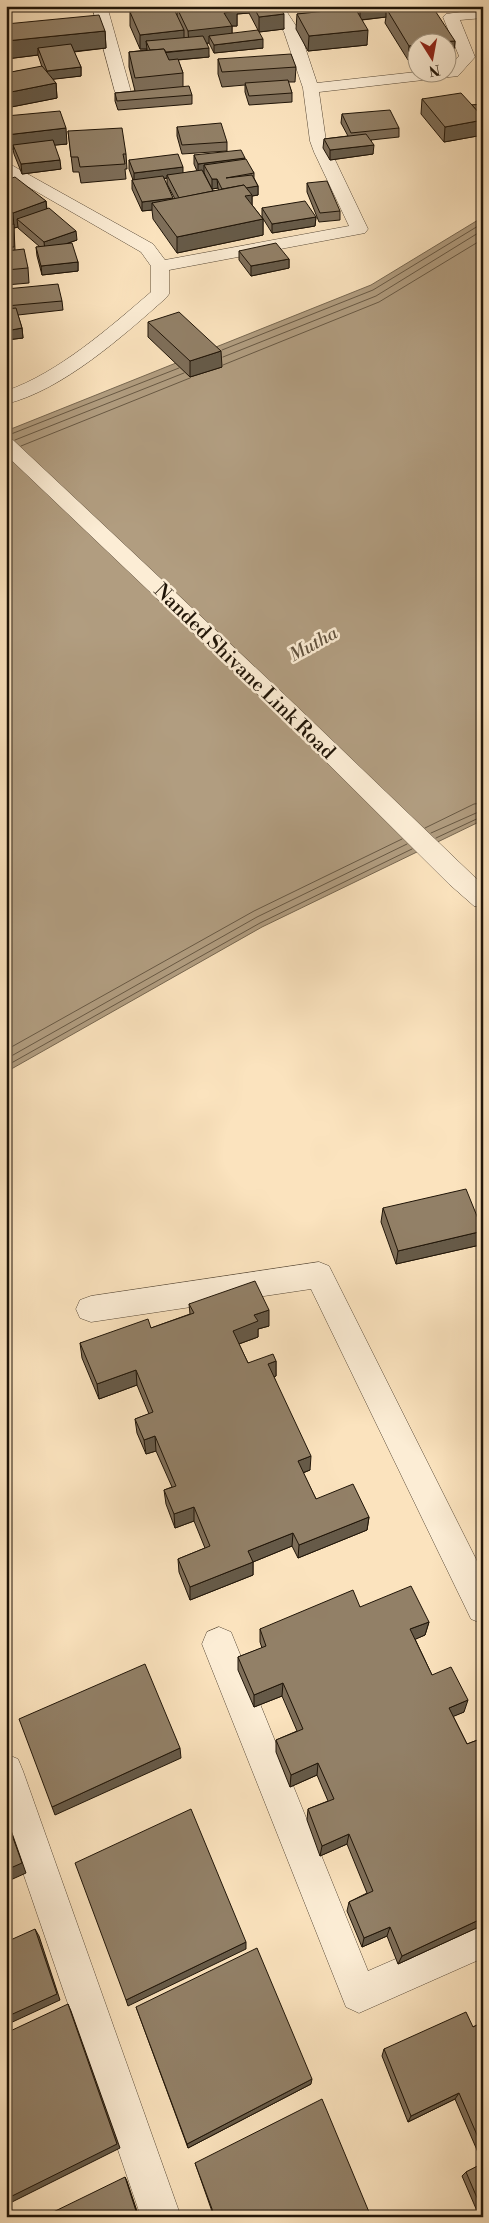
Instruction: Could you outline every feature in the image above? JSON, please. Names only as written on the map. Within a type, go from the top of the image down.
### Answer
[{"type":"street","points":[[99,6],[123,92]]},
{"type":"street","points":[[160,266],[359,229],[318,142],[311,88],[292,32],[275,6]]},
{"type":"street","points":[[311,88],[452,73],[467,57],[451,17],[483,13]]},
{"type":"street","points":[[6,167],[148,248],[160,266],[160,294],[115,333],[37,387],[6,398]]},
{"type":"street","name":"Nanded Shivane Link Road","points":[[6,444],[279,702],[446,866],[483,899]]},
{"type":"street","points":[[91,1309],[319,1275],[483,1608]]},
{"type":"street","points":[[219,1644],[359,1994],[483,1940]]},
{"type":"street","points":[[6,1771],[161,2217]]},
{"type":"water","name":"Mutha","points":[[483,217],[483,820],[262,927],[6,1072],[6,431],[371,285]]},
{"type":"building","points":[[235,6],[237,11],[224,13],[232,26],[188,31],[177,8]]},
{"type":"building","points":[[253,6],[279,6],[284,14],[259,17]]},
{"type":"building","points":[[320,6],[345,6],[346,9],[323,11]]},
{"type":"building","points":[[357,6],[403,6],[403,7],[360,11]]},
{"type":"building","points":[[432,6],[449,32],[406,32],[406,41],[386,8]]},
{"type":"building","points":[[173,7],[184,30],[140,35],[130,12]]},
{"type":"building","points":[[355,8],[368,30],[309,36],[297,14]]},
{"type":"building","points":[[99,15],[105,31],[6,41],[6,24]]},
{"type":"building","points":[[258,30],[263,39],[214,45],[209,36]]},
{"type":"building","points":[[203,36],[209,48],[166,52],[164,49],[150,50],[146,41]]},
{"type":"building","points":[[71,44],[81,67],[47,71],[38,48]]},
{"type":"building","points":[[164,49],[169,60],[178,59],[183,73],[135,78],[129,52]]},
{"type":"building","points":[[291,54],[296,67],[222,72],[218,59]]},
{"type":"building","points":[[42,66],[56,83],[6,93],[6,73]]},
{"type":"building","points":[[288,80],[292,93],[249,96],[245,83]]},
{"type":"building","points":[[189,86],[192,95],[117,101],[115,93]]},
{"type":"building","points":[[461,93],[483,117],[483,120],[445,127],[422,99]]},
{"type":"building","points":[[483,104],[483,117],[472,105]]},
{"type":"building","points":[[390,110],[399,128],[351,133],[342,114]]},
{"type":"building","points":[[60,111],[66,128],[6,135],[6,116]]},
{"type":"building","points":[[221,123],[227,142],[182,145],[177,127]]},
{"type":"building","points":[[122,128],[126,154],[123,154],[125,164],[80,167],[78,157],[71,157],[68,131]]},
{"type":"building","points":[[366,134],[374,145],[330,150],[324,139]]},
{"type":"building","points":[[53,140],[60,160],[21,164],[13,145]]},
{"type":"building","points":[[241,150],[245,158],[198,164],[194,155]]},
{"type":"building","points":[[178,154],[183,167],[134,173],[129,160]]},
{"type":"building","points":[[246,159],[254,173],[226,178],[252,175],[258,186],[246,188],[244,185],[222,189],[217,179],[212,179],[204,165]]},
{"type":"building","points":[[202,170],[213,191],[179,198],[167,175]]},
{"type":"building","points":[[163,176],[173,198],[142,202],[132,180]]},
{"type":"building","points":[[15,177],[46,201],[13,213],[6,208],[6,180]]},
{"type":"building","points":[[327,181],[340,211],[320,213],[307,183]]},
{"type":"building","points":[[244,185],[252,195],[245,196],[263,219],[177,237],[152,203]]},
{"type":"building","points":[[305,201],[316,217],[272,224],[262,208]]},
{"type":"building","points":[[49,208],[76,231],[44,242],[17,219]]},
{"type":"building","points":[[14,224],[14,247],[6,247],[6,225]]},
{"type":"building","points":[[72,243],[78,262],[41,266],[36,247]]},
{"type":"building","points":[[276,243],[289,259],[251,266],[239,251]]},
{"type":"building","points":[[24,249],[28,268],[6,270],[6,251]]},
{"type":"building","points":[[58,284],[62,301],[6,306],[6,289]]},
{"type":"building","points":[[16,308],[22,328],[6,331],[6,309]]},
{"type":"building","points":[[179,312],[221,351],[190,361],[148,322]]},
{"type":"building","points":[[466,1189],[483,1231],[398,1251],[383,1208]]},
{"type":"building","points":[[255,1281],[269,1310],[254,1315],[258,1321],[233,1331],[248,1363],[273,1354],[276,1361],[268,1364],[311,1456],[298,1461],[316,1499],[353,1484],[369,1517],[299,1545],[293,1533],[248,1551],[253,1562],[190,1587],[178,1559],[210,1546],[194,1507],[174,1514],[164,1490],[176,1486],[155,1436],[144,1440],[135,1419],[153,1412],[136,1370],[97,1384],[80,1343],[148,1319],[151,1328],[194,1313],[189,1304]]},
{"type":"building","points":[[411,1586],[429,1622],[410,1629],[432,1675],[451,1667],[468,1700],[449,1708],[467,1744],[483,1738],[483,1918],[402,1956],[390,1927],[364,1938],[349,1902],[373,1891],[349,1834],[322,1846],[308,1809],[334,1799],[318,1763],[291,1775],[276,1740],[303,1729],[283,1683],[254,1695],[238,1657],[266,1646],[260,1629],[353,1590],[360,1607]]},
{"type":"building","points":[[145,1664],[180,1748],[52,1807],[19,1719]]},
{"type":"building","points":[[191,1809],[246,1942],[126,2000],[75,1863]]},
{"type":"building","points":[[6,1818],[22,1863],[6,1870]]},
{"type":"building","points":[[35,1929],[57,1994],[6,2017],[6,1942]]},
{"type":"building","points":[[257,1948],[312,2079],[187,2144],[136,2007]]},
{"type":"building","points":[[68,2004],[117,2144],[6,2199],[6,2033]]},
{"type":"building","points":[[466,2012],[473,2027],[483,2022],[483,2149],[459,2093],[411,2116],[384,2049]]},
{"type":"building","points":[[322,2099],[369,2212],[360,2217],[215,2217],[195,2163]]},
{"type":"building","points":[[483,2163],[483,2206],[481,2207],[466,2172]]},
{"type":"building","points":[[125,2177],[138,2217],[43,2217]]}]
